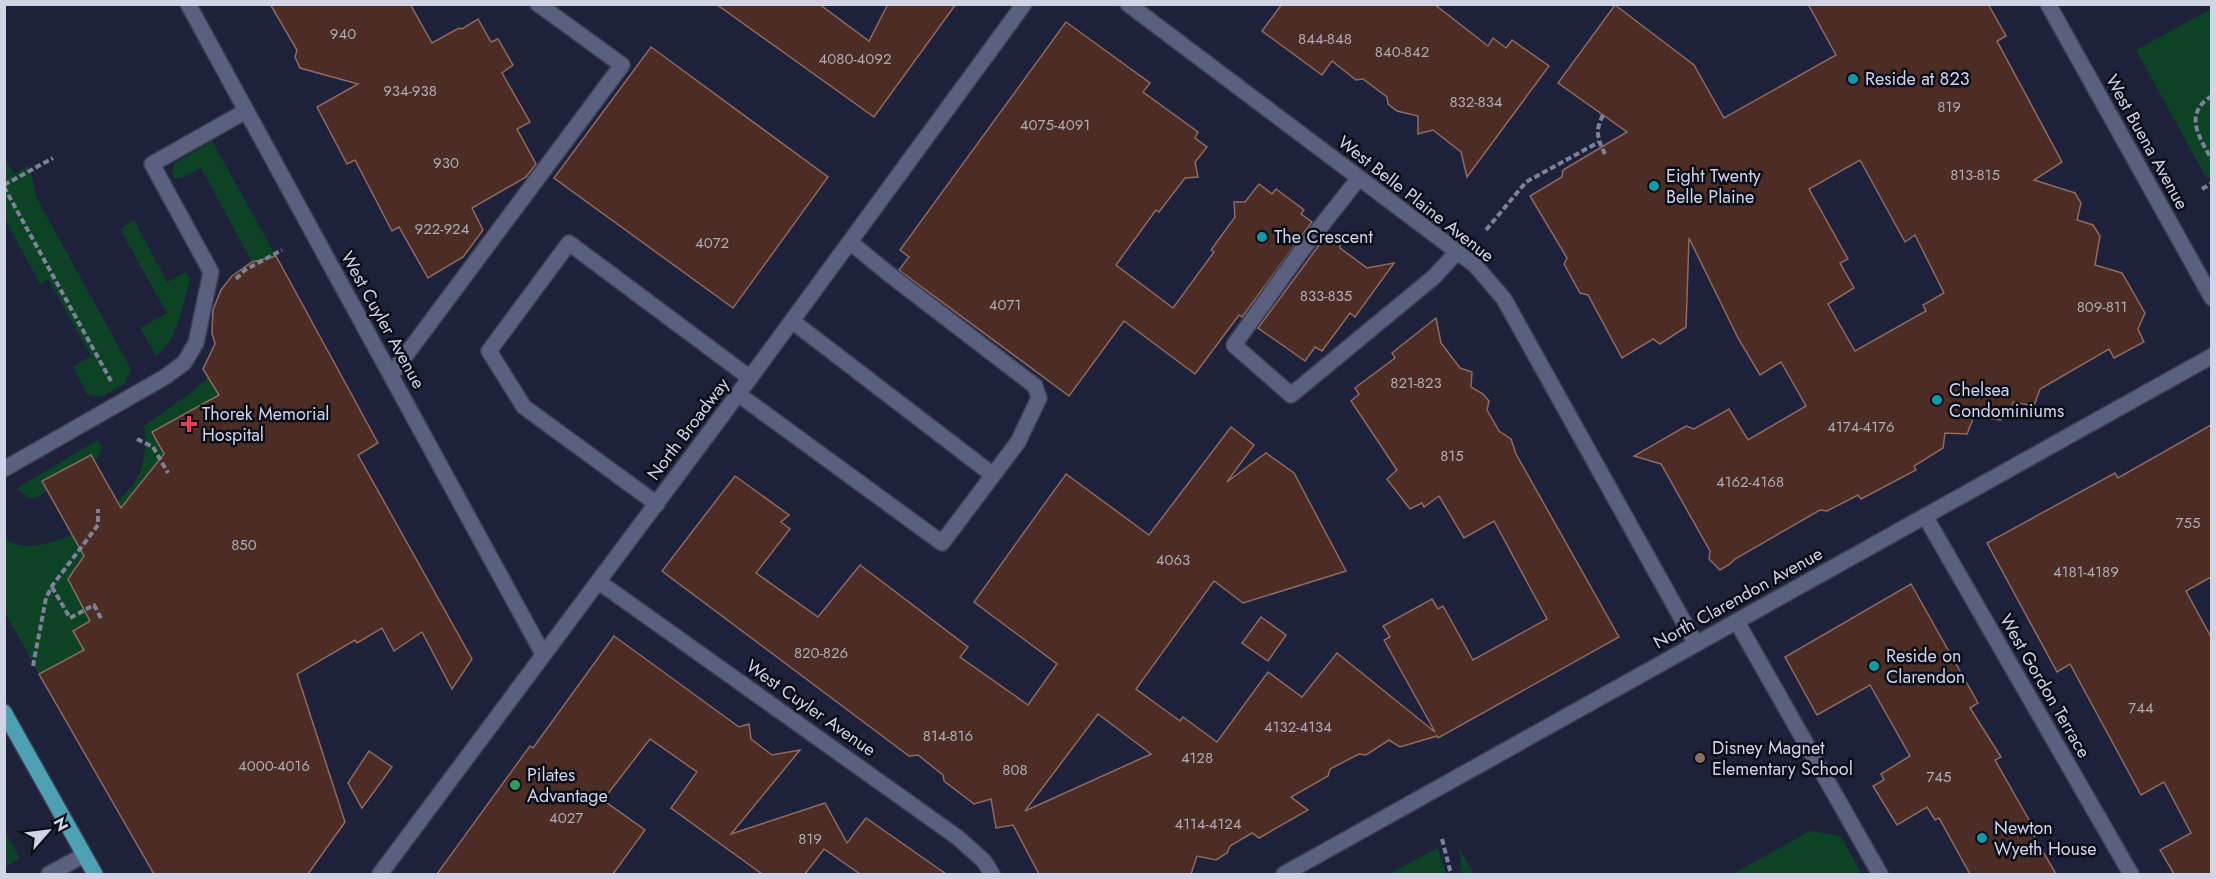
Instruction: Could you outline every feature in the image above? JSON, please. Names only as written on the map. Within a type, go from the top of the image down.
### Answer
[{"type":"main road","points":[[4,712],[96,874]]},
{"type":"street","name":"West Cuyler Avenue","points":[[188,4],[543,654]]},
{"type":"street","points":[[391,375],[622,65],[538,4]]},
{"type":"street","name":"North Broadway","points":[[380,874],[657,504],[1024,4]]},
{"type":"street","name":"West Belle Plaine Avenue","points":[[1128,4],[1475,265],[1504,299],[1696,644]]},
{"type":"street","name":"West Buena Avenue","points":[[2048,4],[2211,298]]},
{"type":"street","points":[[4,470],[165,377],[183,363],[196,343],[211,272],[152,164],[246,111]]},
{"type":"street","points":[[1359,178],[1299,254],[1234,345],[1291,394],[1434,277],[1457,252]]},
{"type":"street","points":[[738,394],[942,543],[1018,442],[1038,398],[1035,386],[888,274],[850,242]]},
{"type":"street","points":[[657,504],[524,407],[489,351],[569,243],[750,378]]},
{"type":"street","points":[[792,321],[993,475]]},
{"type":"street","name":"North Clarendon Avenue","points":[[1284,874],[2211,356]]},
{"type":"street","name":"West Gordon Terrace","points":[[1925,516],[2131,874]]},
{"type":"street","name":"West Cuyler Avenue","points":[[599,582],[957,837],[984,861],[992,874]]},
{"type":"street","points":[[1737,622],[1880,874]]},
{"type":"street","points":[[49,874],[84,855]]},
{"type":"path","points":[[2211,96],[2194,120],[2195,129],[2211,160]]},
{"type":"path","points":[[1603,115],[1597,127],[1597,138],[1605,154]]},
{"type":"path","points":[[1486,230],[1526,182],[1599,142]]},
{"type":"path","points":[[53,158],[4,186],[123,402]]},
{"type":"path","points":[[2202,189],[2211,183]]},
{"type":"path","points":[[137,439],[153,447],[168,473]]},
{"type":"path","points":[[33,666],[46,598],[52,586],[98,525],[98,508]]},
{"type":"path","points":[[52,586],[70,618],[94,605],[102,620]]},
{"type":"path","points":[[1442,839],[1451,874]]},
{"type":"green space","points":[[2211,9],[2212,176],[2207,179],[2136,50]]},
{"type":"green space","points":[[212,141],[276,256],[252,262],[201,168],[181,178],[174,178],[172,172],[174,164]]},
{"type":"green space","points":[[4,156],[14,174],[28,166],[37,199],[131,369],[125,383],[102,397],[87,394],[73,367],[91,356],[48,279],[40,284],[5,219]]},
{"type":"green space","points":[[134,220],[167,282],[186,272],[190,279],[175,332],[170,341],[156,355],[140,328],[167,313],[120,229]]},
{"type":"green space","points":[[208,377],[218,396],[173,470],[154,466],[121,508],[117,501],[126,494],[138,477],[144,458],[144,426],[192,392]]},
{"type":"green space","points":[[98,440],[102,448],[95,462],[35,498],[29,498],[17,488]]},
{"type":"green space","points":[[73,535],[84,556],[68,579],[92,620],[73,631],[84,650],[39,674],[5,612],[4,538],[12,543],[29,546]]},
{"type":"green space","points":[[4,830],[20,858],[5,867],[4,867]]},
{"type":"green space","points":[[1810,831],[1840,836],[1862,874],[1733,874]]},
{"type":"green space","points":[[1438,848],[1446,874],[1389,874]]},
{"type":"green space","points":[[1459,848],[1474,874],[1462,874]]},
{"type":"building","points":[[270,4],[410,4],[432,43],[478,19],[491,42],[498,39],[513,65],[502,73],[530,122],[517,129],[536,164],[526,177],[472,208],[483,230],[463,257],[428,278],[399,227],[392,231],[355,160],[347,164],[317,107],[358,84],[300,68],[295,57],[297,50]]},
{"type":"building","points":[[716,4],[819,4],[869,41],[888,4],[956,4],[874,117]]},
{"type":"building","points":[[1282,4],[1434,4],[1488,46],[1493,38],[1506,48],[1512,40],[1549,66],[1467,177],[1461,152],[1433,130],[1418,134],[1418,116],[1397,111],[1388,104],[1387,97],[1363,79],[1356,80],[1332,61],[1322,75],[1262,31]]},
{"type":"building","points":[[1808,4],[1988,4],[2006,36],[1997,41],[2062,162],[2034,180],[2075,193],[2081,203],[2077,220],[2093,225],[2100,236],[2095,265],[2122,273],[2145,313],[2138,329],[2144,342],[2114,358],[2109,349],[2040,389],[2034,406],[2013,402],[2009,415],[2001,420],[1974,416],[1967,434],[1945,433],[1943,448],[1914,466],[1916,470],[1861,499],[1858,495],[1827,511],[1820,510],[1720,570],[1709,559],[1710,551],[1661,464],[1634,456],[1686,426],[1694,429],[1729,409],[1748,440],[1806,406],[1781,362],[1760,375],[1738,338],[1689,238],[1686,327],[1660,344],[1653,339],[1622,358],[1588,295],[1580,293],[1564,264],[1567,258],[1530,196],[1562,177],[1563,170],[1627,132],[1558,83],[1615,5],[1694,65],[1724,118],[1836,55]],"holes":[[[1860,160],[1905,242],[1915,235],[1944,293],[1923,305],[1926,311],[1855,351],[1828,304],[1854,288],[1840,263],[1848,259],[1809,189]]]},
{"type":"building","points":[[1066,22],[1150,83],[1143,92],[1198,132],[1195,138],[1207,147],[1195,162],[1198,177],[1185,178],[1159,212],[1156,210],[1116,265],[1173,308],[1214,252],[1211,250],[1235,217],[1234,202],[1245,202],[1259,184],[1272,194],[1276,189],[1304,210],[1301,214],[1312,222],[1242,317],[1239,315],[1195,374],[1124,321],[1069,396],[899,270],[909,257],[900,250]]},
{"type":"building","points":[[651,47],[828,177],[733,308],[554,178]]},
{"type":"building","points":[[1328,233],[1340,243],[1340,248],[1367,268],[1394,263],[1355,317],[1350,313],[1322,351],[1315,347],[1305,361],[1258,328]]},
{"type":"building","name":"Thorek Memorial Hospital","points":[[276,256],[378,443],[358,455],[472,659],[452,689],[422,632],[394,651],[382,628],[357,643],[355,640],[297,674],[345,822],[308,874],[154,874],[39,674],[84,650],[73,631],[90,621],[68,579],[84,556],[42,481],[91,455],[121,508],[164,454],[152,432],[219,395],[203,369],[215,344],[212,333],[213,310],[221,290],[232,276],[252,262]]},
{"type":"building","points":[[1436,318],[1441,343],[1460,368],[1472,372],[1471,387],[1483,394],[1489,401],[1487,410],[1499,431],[1511,439],[1516,454],[1619,637],[1438,738],[1437,736],[1400,747],[1389,740],[1366,755],[1359,754],[1330,769],[1328,776],[1291,797],[1308,810],[1259,838],[1252,833],[1230,846],[1227,853],[1216,860],[1197,856],[1191,874],[1039,874],[1013,825],[996,828],[991,799],[974,804],[944,781],[943,775],[918,755],[909,756],[662,571],[735,476],[789,515],[781,522],[790,529],[756,573],[818,617],[860,565],[968,647],[960,657],[1028,705],[1057,664],[974,602],[1066,474],[1149,535],[1231,427],[1254,445],[1227,482],[1266,453],[1294,473],[1346,571],[1243,603],[1214,581],[1136,689],[1180,721],[1183,717],[1217,742],[1268,672],[1302,697],[1337,653],[1435,732],[1384,640],[1390,637],[1383,626],[1432,599],[1438,609],[1443,606],[1473,660],[1547,619],[1494,521],[1464,538],[1439,496],[1424,507],[1422,503],[1410,509],[1387,479],[1397,470],[1351,401],[1359,394],[1355,388],[1395,358],[1392,353]],"holes":[[[1098,714],[1151,754],[1025,811]]]},
{"type":"building","points":[[2211,425],[2211,577],[2186,591],[2211,637],[2211,874],[2174,874],[2160,850],[2191,833],[2164,782],[2141,795],[2070,664],[2057,672],[1987,543],[2115,473],[2118,478]]},
{"type":"building","points":[[1911,584],[1978,703],[1970,708],[2001,757],[1995,760],[2033,827],[2030,829],[2056,874],[1970,874],[1939,818],[1935,820],[1927,807],[1897,825],[1873,786],[1884,780],[1881,774],[1910,756],[1870,685],[1817,715],[1785,657]]},
{"type":"building","points":[[1261,617],[1286,635],[1268,661],[1242,643]]},
{"type":"building","points":[[614,636],[739,727],[749,724],[751,739],[772,755],[800,750],[731,834],[825,803],[847,843],[866,818],[946,874],[860,874],[824,849],[805,874],[762,874],[671,808],[697,772],[650,739],[603,800],[645,830],[613,874],[437,874],[530,746],[533,748]]},
{"type":"building","points":[[369,751],[392,767],[362,808],[348,783]]},
{"type":"place","name":"Reside at 823","points":[[1853,79]]},
{"type":"place","name":"Eight Twenty Belle Plaine","points":[[1654,186]]},
{"type":"place","name":"The Crescent","points":[[1262,237]]},
{"type":"place","name":"Chelsea Condominiums","points":[[1937,400]]},
{"type":"place","name":"Thorek Memorial Hospital","points":[[189,424]]},
{"type":"place","name":"Reside on Clarendon","points":[[1874,666]]},
{"type":"place","name":"Disney Magnet Elementary School","points":[[1700,758]]},
{"type":"place","name":"Pilates Advantage","points":[[515,785]]},
{"type":"place","name":"Newton Wyeth House","points":[[1982,838]]}]
